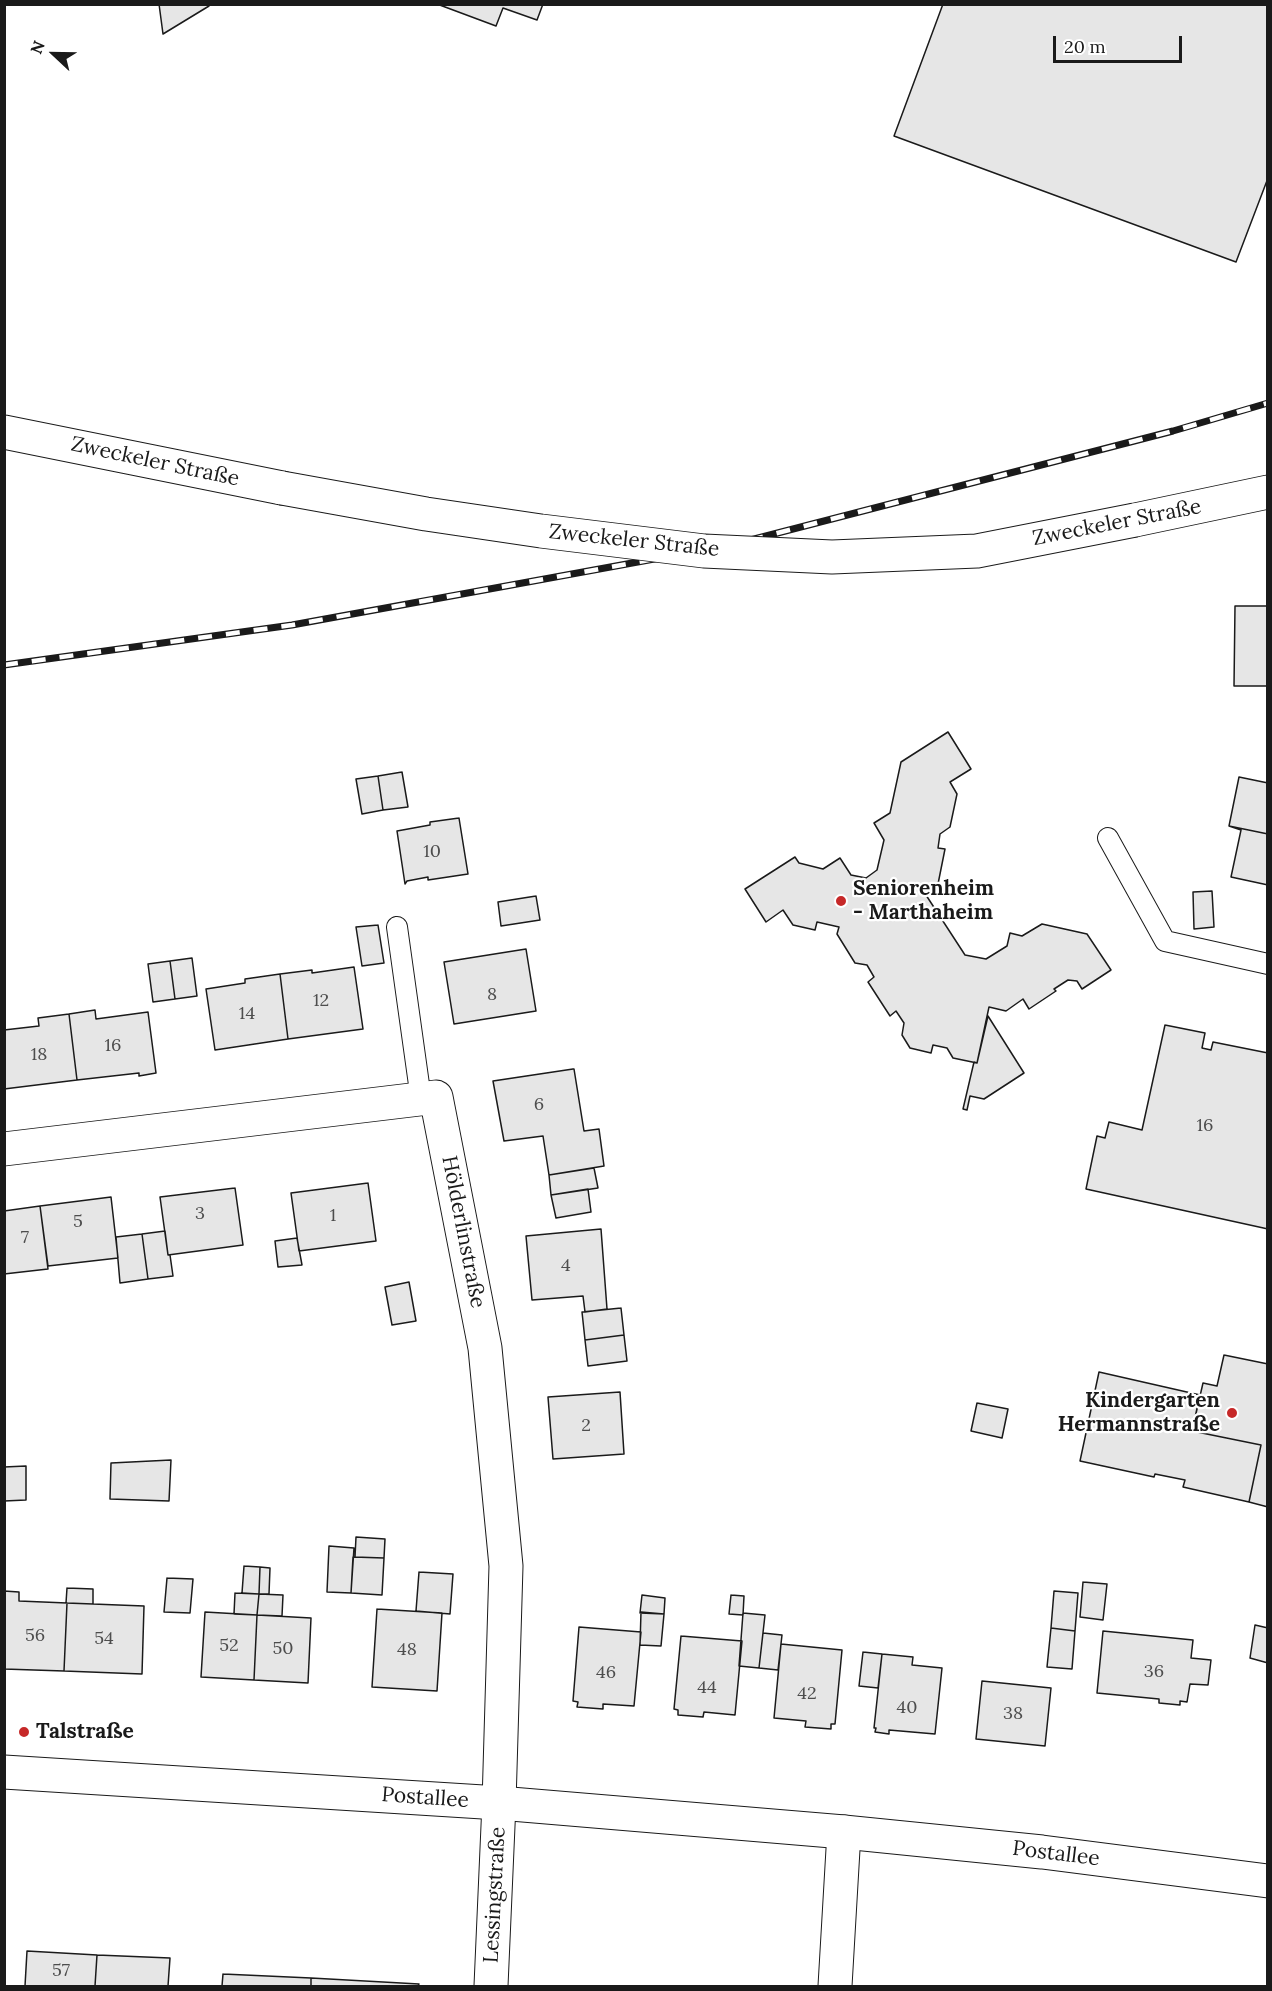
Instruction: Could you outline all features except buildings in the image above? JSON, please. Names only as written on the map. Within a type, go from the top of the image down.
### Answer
[{"type":"street","name":"Zweckeler Straße","points":[[4,432],[282,488],[426,514],[540,531],[704,551],[832,557],[977,551],[1268,492]]},
{"type":"street","name":"Hölderlinstraße","points":[[421,1099],[436,1097],[485,1348],[506,1566],[499,1803]]},
{"type":"street","points":[[4,1149],[421,1099]]},
{"type":"street","name":"Postallee","points":[[4,1772],[499,1803],[844,1832],[1041,1852],[1268,1881]]},
{"type":"street","name":"Lessingstraße","points":[[491,1986],[499,1803]]},
{"type":"street","points":[[836,1986],[844,1832]]},
{"type":"lane","points":[[1108,838],[1165,940],[1268,964]]},
{"type":"lane","points":[[397,927],[421,1099]]},
{"type":"railway","points":[[4,665],[292,625],[731,545],[1173,431],[1268,403]]},
{"type":"place","name":"Seniorenheim - Marthaheim","points":[[841,901]]},
{"type":"place","name":"Kindergarten Hermannstraße","points":[[1232,1413]]},
{"type":"place","name":"Talstraße","points":[[24,1732]]}]
